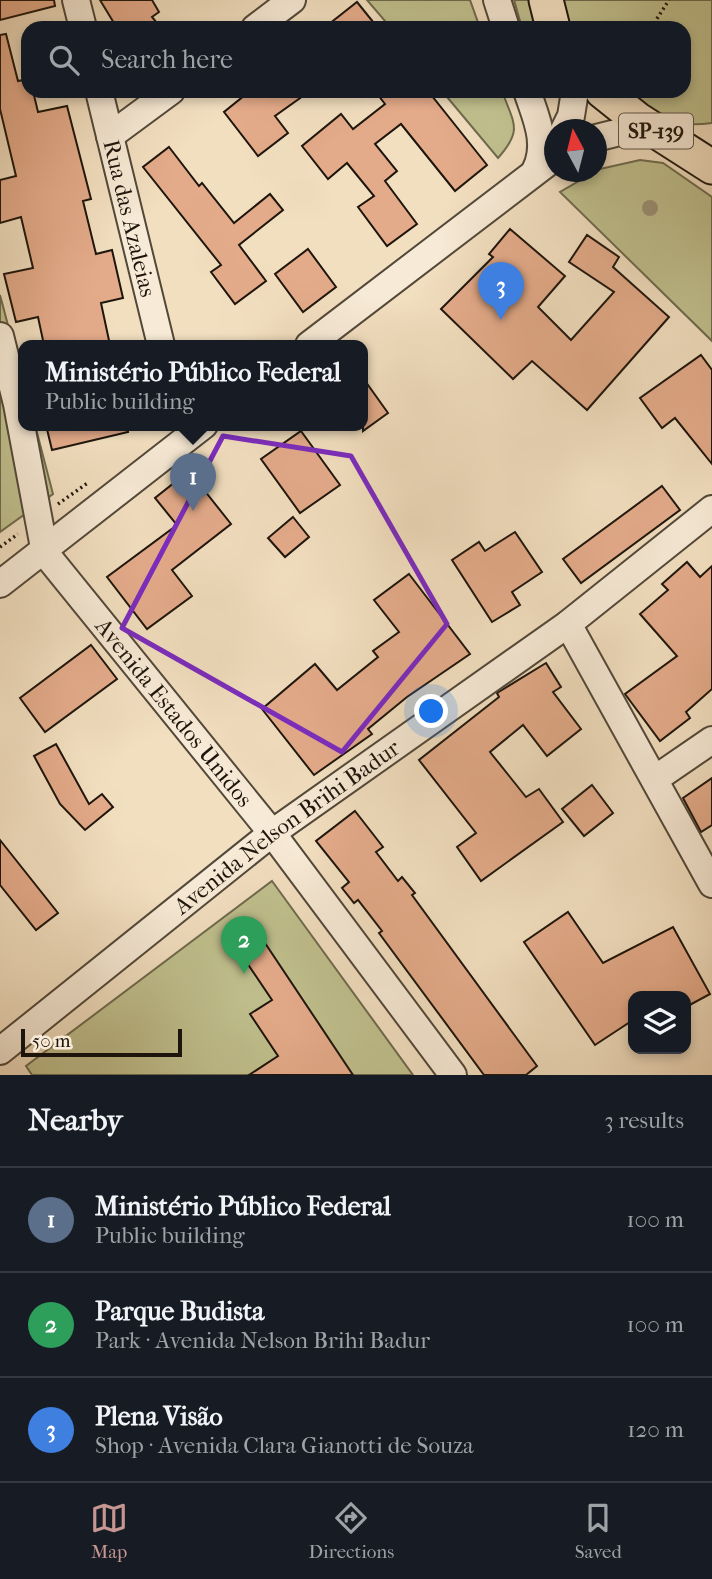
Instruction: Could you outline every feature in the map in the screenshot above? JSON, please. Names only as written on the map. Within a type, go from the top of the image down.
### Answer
[{"type":"main road","points":[[546,0],[551,21]]},
{"type":"main road","name":"SP-139","points":[[612,98],[712,167]]},
{"type":"main road","points":[[661,134],[683,139],[712,136]]},
{"type":"street","points":[[76,0],[81,21]]},
{"type":"street","points":[[264,21],[292,0]]},
{"type":"street","points":[[497,0],[504,21]]},
{"type":"street","name":"Rua das Azaleias","points":[[101,98],[160,340]]},
{"type":"street","points":[[110,136],[162,98]]},
{"type":"street","points":[[529,98],[542,144],[541,156],[544,158]]},
{"type":"street","points":[[567,119],[574,98]]},
{"type":"street","points":[[607,135],[624,131],[661,134]]},
{"type":"street","points":[[315,340],[544,163]]},
{"type":"street","points":[[0,336],[9,411],[45,553]]},
{"type":"street","points":[[0,584],[45,553],[189,431]]},
{"type":"street","name":"Avenida Nelson Brihi Badur","points":[[0,1051],[272,833],[568,624],[712,509]]},
{"type":"street","name":"Avenida Estados Unidos","points":[[45,553],[272,833],[453,1075]]},
{"type":"street","points":[[568,624],[712,884]]},
{"type":"street","points":[[655,779],[712,740]]},
{"type":"path","points":[[656,21],[669,0]]},
{"type":"highlighted area","points":[[223,436],[351,456],[447,624],[342,752],[122,628]]},
{"type":"green space","points":[[367,0],[470,0],[478,21],[385,21]]},
{"type":"green space","points":[[514,0],[540,0],[544,21],[520,21]]},
{"type":"green space","points":[[558,0],[712,0],[712,123],[672,122],[630,98],[691,98],[691,21],[563,21]]},
{"type":"green space","points":[[448,98],[505,98],[514,126],[511,140],[498,158]]},
{"type":"green space","points":[[640,160],[663,163],[712,197],[712,341],[560,192],[577,182],[607,182],[607,167]]},
{"type":"green space","points":[[0,295],[18,363],[18,431],[37,431],[53,494],[0,532]]},
{"type":"green space","points":[[272,881],[413,1075],[32,1075],[26,1066]]},
{"type":"building","points":[[0,0],[54,0],[55,6],[0,20]]},
{"type":"building","points":[[100,0],[152,0],[159,12],[152,17],[155,21],[113,21]]},
{"type":"building","points":[[357,2],[372,21],[333,21]]},
{"type":"building","points":[[6,34],[18,81],[21,80],[21,98],[35,98],[38,112],[67,106],[91,199],[83,201],[96,254],[112,250],[123,298],[101,303],[109,340],[43,340],[38,317],[16,322],[4,274],[33,268],[21,217],[0,223],[0,180],[16,176],[0,109],[0,35]]},
{"type":"building","points":[[241,98],[300,98],[275,116],[288,133],[258,156],[224,112]]},
{"type":"building","points":[[380,98],[434,98],[487,165],[455,191],[401,124],[375,144],[397,171],[385,181],[417,224],[387,246],[358,207],[374,196],[347,163],[328,179],[302,146],[341,114],[353,129],[385,104]]},
{"type":"building","points":[[169,147],[199,186],[202,183],[234,223],[270,194],[283,210],[239,245],[266,281],[235,304],[211,272],[221,265],[143,167]]},
{"type":"building","points":[[510,229],[565,276],[538,307],[571,340],[614,292],[569,262],[587,235],[619,257],[613,267],[669,317],[587,410],[532,361],[513,379],[441,309],[493,257],[489,254]]},
{"type":"building","points":[[308,249],[336,287],[303,312],[275,274]]},
{"type":"building","points":[[701,355],[712,370],[712,464],[675,418],[662,428],[640,398]]},
{"type":"building","points":[[368,385],[388,413],[368,427]]},
{"type":"building","points":[[47,431],[128,431],[128,432],[52,450]]},
{"type":"building","points":[[301,431],[340,485],[300,513],[261,459]]},
{"type":"building","points":[[189,471],[231,524],[172,570],[192,596],[147,629],[107,577],[177,525],[155,498]]},
{"type":"building","points":[[662,486],[680,510],[581,583],[563,559]]},
{"type":"building","points":[[293,517],[309,537],[285,557],[268,538]]},
{"type":"building","points":[[515,532],[542,572],[512,592],[520,605],[492,622],[452,560],[479,542],[485,551]]},
{"type":"building","points":[[687,562],[700,577],[712,566],[712,689],[686,712],[690,718],[660,741],[625,694],[677,656],[640,614],[668,590],[662,584]]},
{"type":"building","points":[[409,574],[470,654],[407,697],[368,729],[372,734],[314,775],[262,709],[315,664],[337,690],[378,657],[373,651],[399,632],[374,600]]},
{"type":"building","points":[[91,645],[117,679],[45,732],[20,698]]},
{"type":"building","points":[[546,663],[561,687],[553,692],[581,729],[547,756],[523,725],[490,752],[526,797],[539,789],[563,822],[481,881],[457,847],[476,833],[419,760],[499,697],[497,693]]},
{"type":"building","points":[[56,744],[89,804],[102,794],[113,807],[85,830],[60,804],[34,756]]},
{"type":"building","points":[[712,778],[712,825],[701,832],[683,798]]},
{"type":"building","points":[[592,785],[613,813],[584,836],[562,809]]},
{"type":"building","points":[[355,811],[383,847],[376,852],[398,881],[402,877],[415,893],[412,895],[537,1066],[526,1075],[484,1075],[379,933],[382,931],[358,900],[354,903],[342,888],[349,882],[316,841]]},
{"type":"building","points":[[0,840],[58,913],[36,930],[0,885]]},
{"type":"building","points":[[568,912],[603,963],[673,927],[710,994],[691,1004],[691,991],[628,991],[628,1023],[595,1045],[524,942]]},
{"type":"building","points":[[261,937],[353,1075],[249,1075],[278,1056],[250,1014],[272,1000],[239,951]]},
{"type":"place","name":"Plena Visão","points":[[501,320]]},
{"type":"place","name":"Ministério Público Federal","points":[[193,511]]},
{"type":"place","name":"Parque Budista","points":[[244,974]]}]
